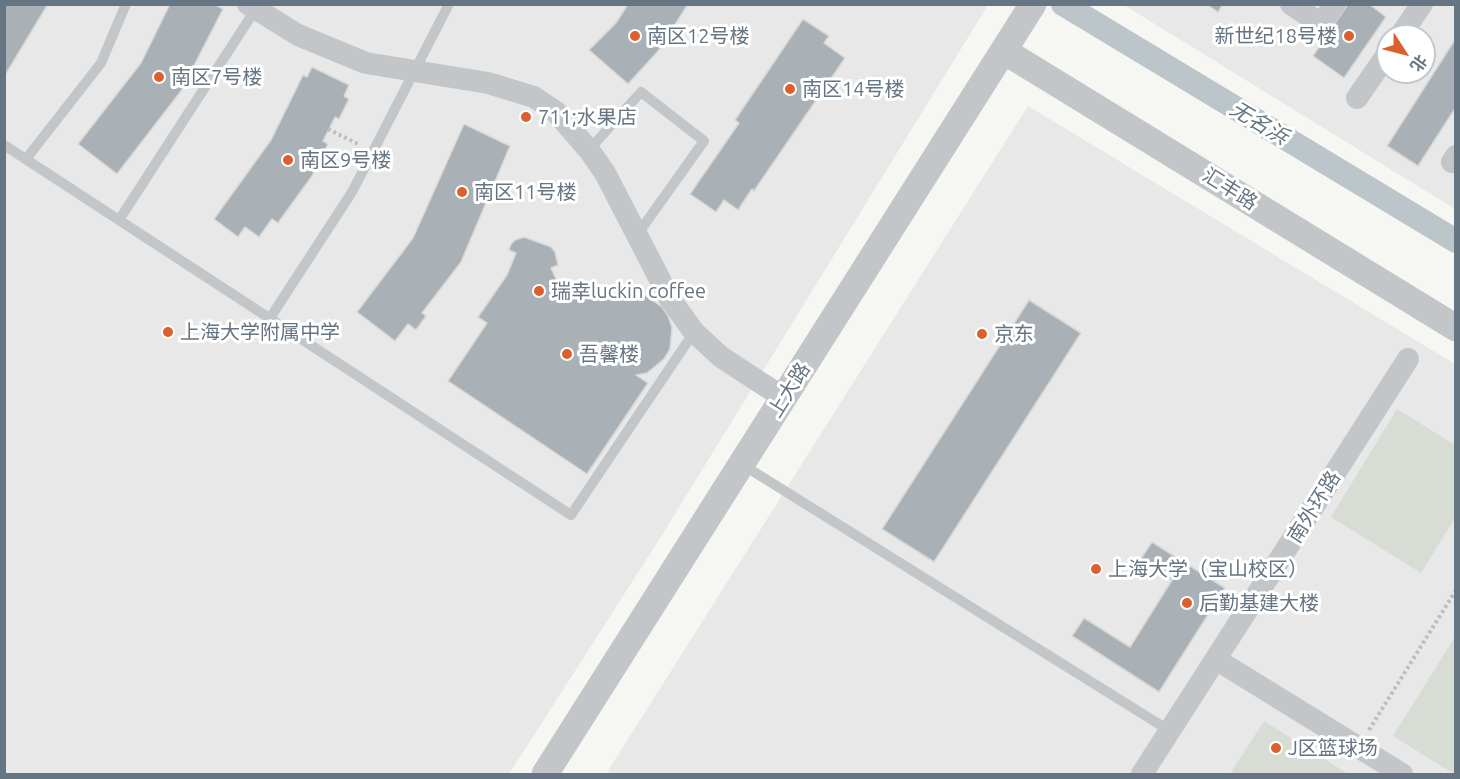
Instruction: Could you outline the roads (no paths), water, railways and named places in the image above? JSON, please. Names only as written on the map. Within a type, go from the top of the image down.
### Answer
[{"type":"street","points":[[1291,4],[1321,24],[1335,4]]},
{"type":"street","points":[[1408,24],[1422,4]]},
{"type":"street","points":[[254,6],[298,35],[366,63],[488,83],[534,97],[556,112],[589,150],[605,173],[670,299],[694,332],[721,357],[784,398]]},
{"type":"street","name":"上大路","points":[[545,774],[1031,8]]},
{"type":"street","name":"汇丰路","points":[[1004,51],[1455,328]]},
{"type":"street","points":[[1357,98],[1376,70]]},
{"type":"street","name":"南外环路","points":[[1142,774],[1408,359]]},
{"type":"street","points":[[1217,660],[1402,774]]},
{"type":"lane","points":[[26,159],[101,63],[126,4]]},
{"type":"lane","points":[[270,318],[352,192],[449,4]]},
{"type":"lane","points":[[119,220],[254,6]]},
{"type":"lane","points":[[589,150],[641,92],[704,141],[637,235]]},
{"type":"lane","points":[[4,145],[571,515],[694,332]]},
{"type":"lane","points":[[742,464],[1171,731]]},
{"type":"waterway","name":"无名浜","points":[[1063,4],[1456,241]]},
{"type":"place","name":"南区12号楼","points":[[635,36]]},
{"type":"place","name":"新世纪18号楼","points":[[1349,36]]},
{"type":"place","name":"南区7号楼","points":[[159,77]]},
{"type":"place","name":"南区14号楼","points":[[790,89]]},
{"type":"place","name":"711;水果店","points":[[526,117]]},
{"type":"place","name":"南区9号楼","points":[[288,160]]},
{"type":"place","name":"南区11号楼","points":[[462,192]]},
{"type":"place","name":"瑞幸luckin coffee","points":[[539,291]]},
{"type":"place","name":"上海大学附属中学","points":[[168,332]]},
{"type":"place","name":"京东","points":[[982,334]]},
{"type":"place","name":"吾馨楼","points":[[567,354]]},
{"type":"place","name":"上海大学（宝山校区）","points":[[1096,569]]},
{"type":"place","name":"后勤基建大楼","points":[[1187,603]]},
{"type":"place","name":"J区篮球场","points":[[1276,748]]}]
